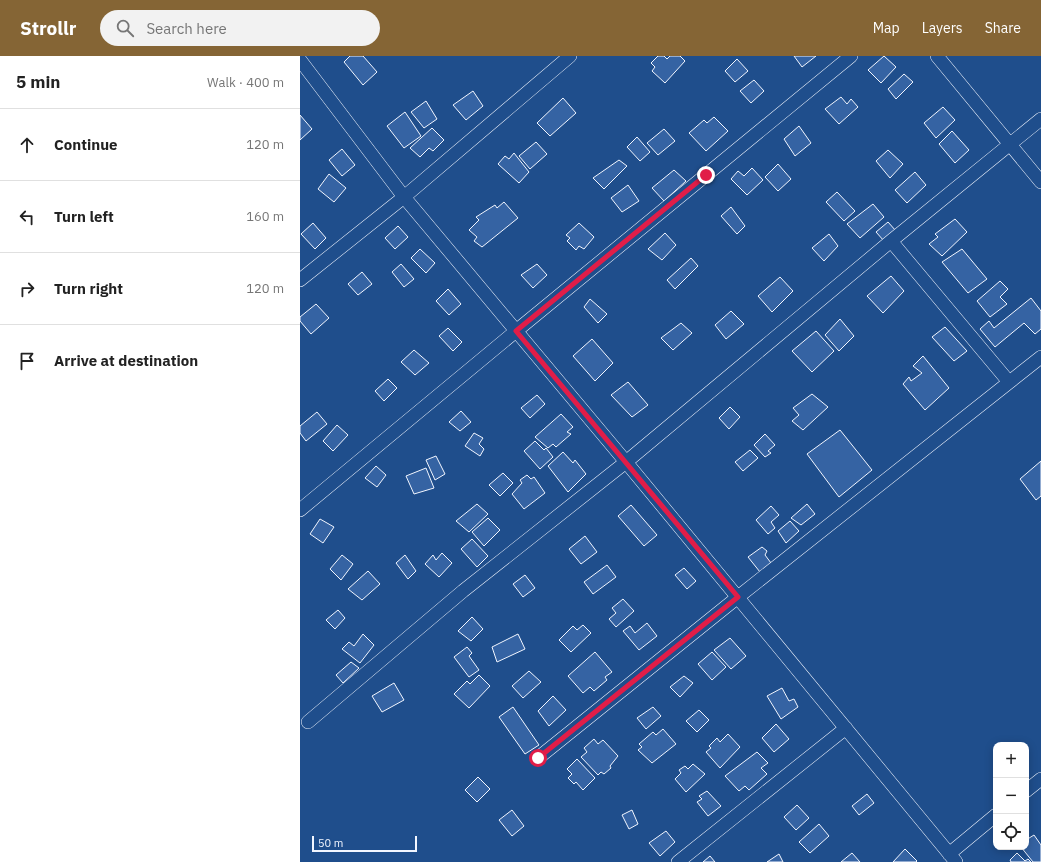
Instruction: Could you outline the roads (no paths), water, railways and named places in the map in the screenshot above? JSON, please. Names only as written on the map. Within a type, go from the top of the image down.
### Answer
[{"type":"street","points":[[300,280],[404,197],[570,56]]},
{"type":"street","points":[[300,510],[851,56]]},
{"type":"street","points":[[937,56],[1041,182]]},
{"type":"street","points":[[300,60],[404,197],[738,597],[952,859],[993,818]]},
{"type":"street","points":[[308,722],[463,591],[626,462],[1041,119]]},
{"type":"street","points":[[891,242],[1009,382]]},
{"type":"street","points":[[538,758],[738,597],[1041,357]]},
{"type":"street","points":[[678,862],[846,728]]},
{"type":"street","points":[[1029,788],[1041,778]]}]
